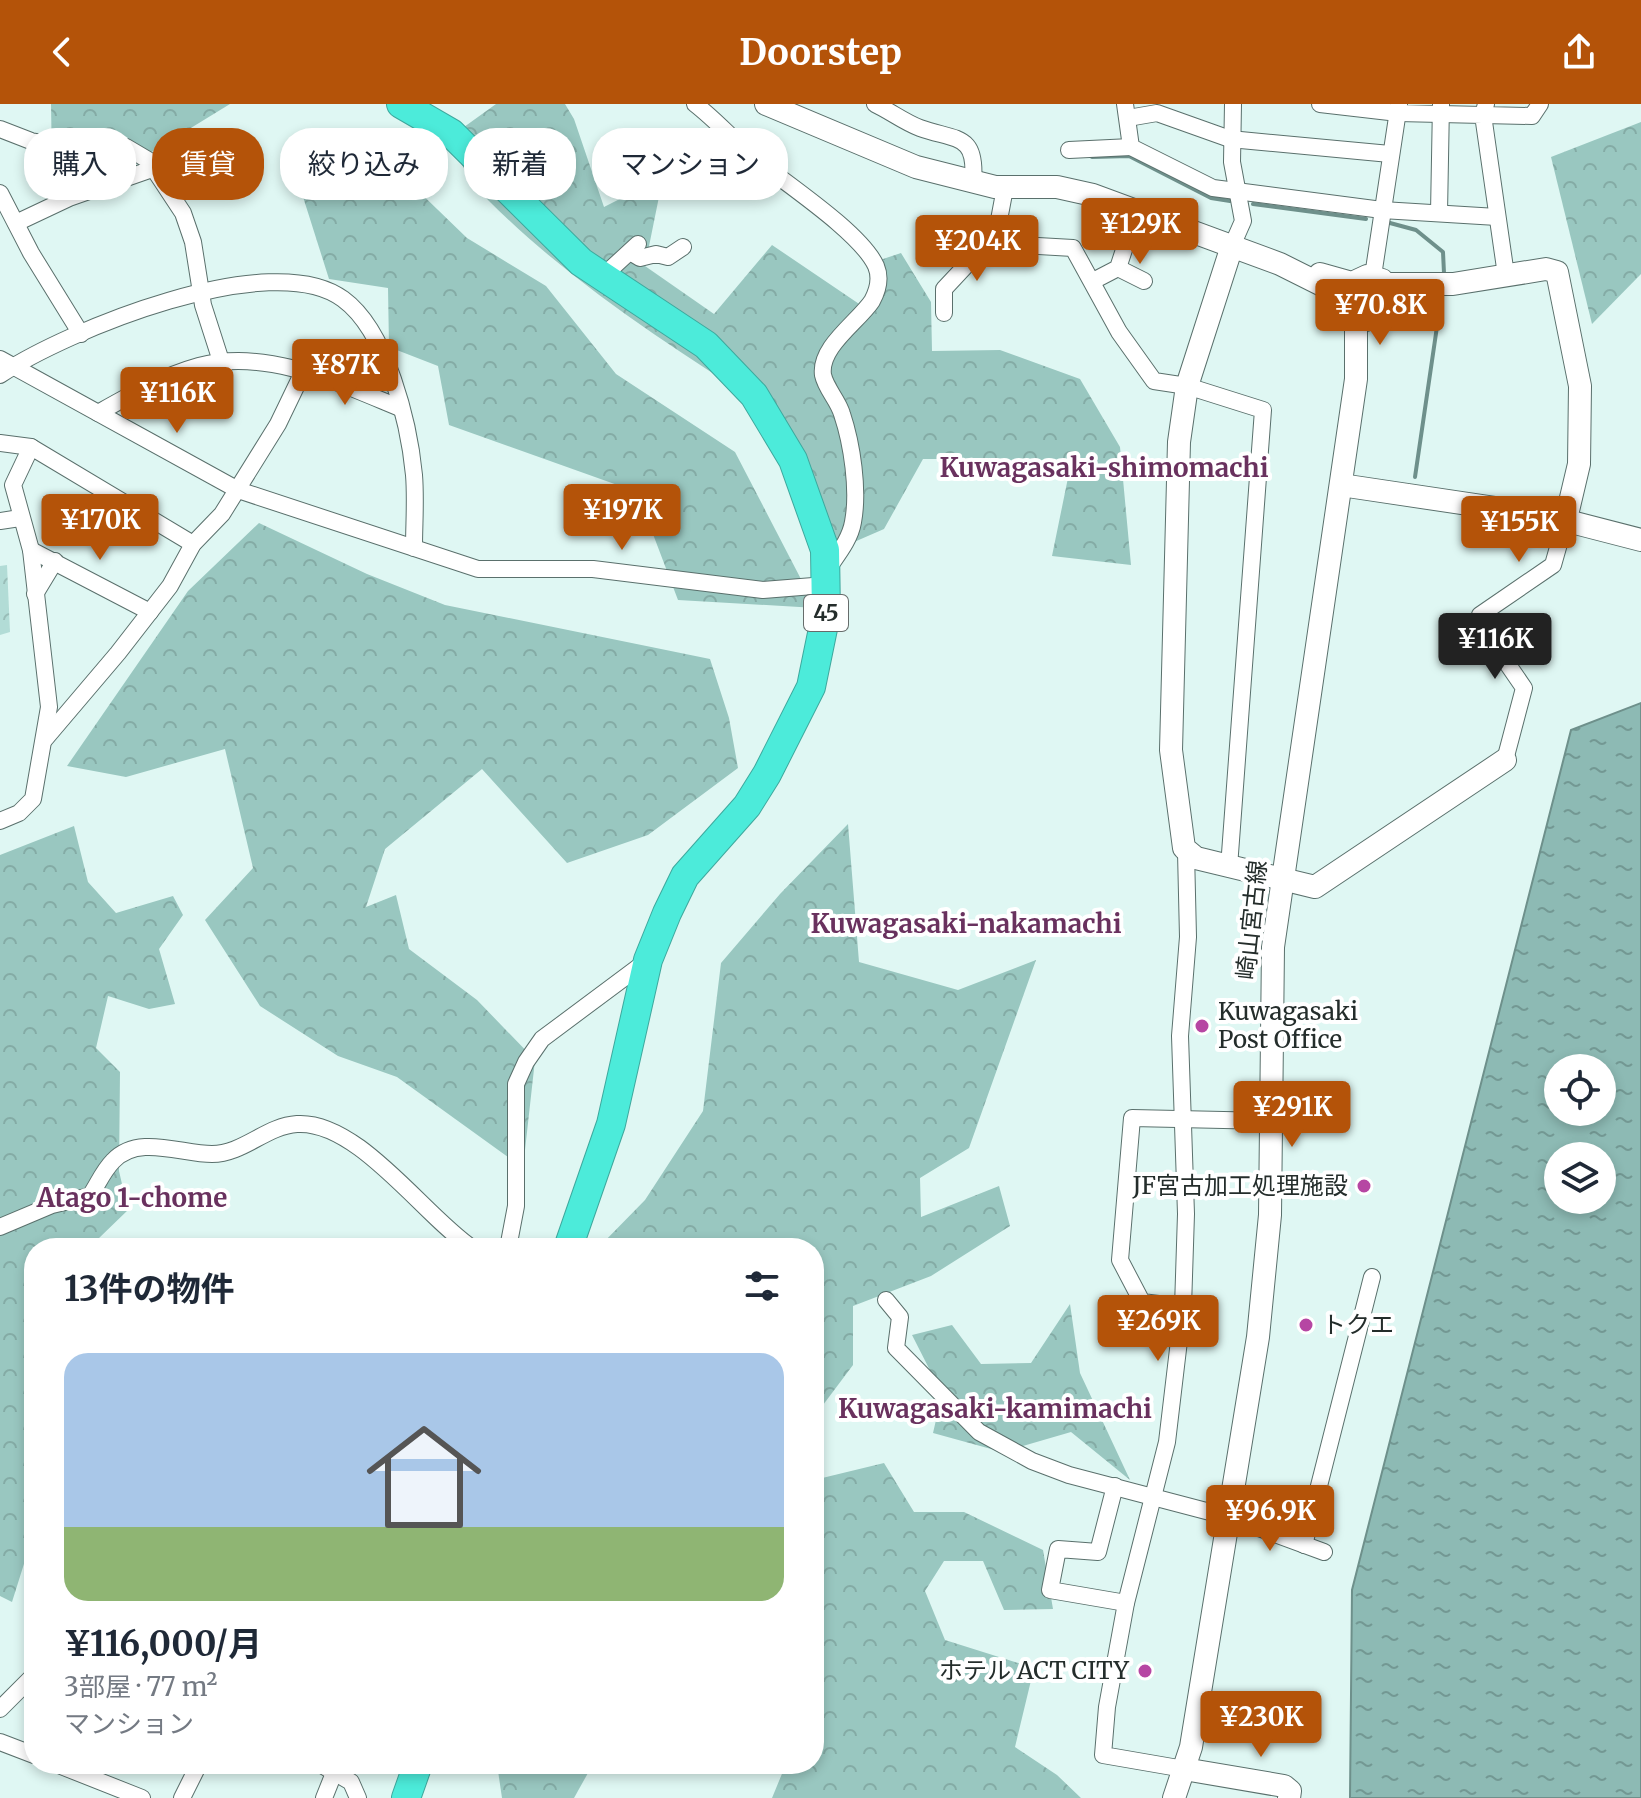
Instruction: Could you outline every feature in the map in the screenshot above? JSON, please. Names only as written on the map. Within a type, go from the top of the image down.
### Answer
[{"type":"highway","name":"45","points":[[401,104],[451,133],[540,224],[602,277],[706,345],[754,395],[793,460],[818,523],[826,578],[826,614],[811,687],[767,774],[747,806],[685,876],[648,960],[611,1124],[571,1238]]},
{"type":"highway","points":[[406,1798],[414,1774]]},
{"type":"main road","points":[[766,104],[886,156],[973,182],[1005,188],[1076,189],[1369,298],[1552,269],[1560,276],[1580,386],[1579,464],[1566,519]]},
{"type":"main road","points":[[1232,246],[1187,386],[1178,452],[1170,687],[1173,777],[1186,852],[1229,867],[1315,887],[1505,760]]},
{"type":"main road","name":"崎山宮古線","points":[[1174,1798],[1184,1769],[1229,1517],[1259,1322],[1270,1215],[1270,1004],[1281,881],[1369,298]]},
{"type":"main road","points":[[1341,485],[1566,519],[1641,540]]},
{"type":"main road","points":[[1184,1769],[1284,1786],[1290,1791],[1289,1798]]},
{"type":"street","points":[[4,367],[98,413],[238,490],[478,569],[593,569],[763,590],[826,578],[846,543],[853,524],[854,504],[843,416],[824,379],[824,366],[834,346],[875,296],[878,275],[869,255],[851,238],[807,197],[756,159],[695,104]]},
{"type":"street","points":[[875,104],[918,127],[960,139],[968,145],[975,158],[973,182]]},
{"type":"street","points":[[1232,246],[1243,221],[1230,139],[1233,104]]},
{"type":"street","points":[[1320,104],[1484,109],[1532,116],[1540,104]]},
{"type":"street","points":[[1369,298],[1398,108]]},
{"type":"street","points":[[1439,213],[1440,109]]},
{"type":"street","points":[[1484,109],[1506,275]]},
{"type":"street","points":[[1131,147],[1126,111],[1157,113],[1230,139],[1390,154]]},
{"type":"street","points":[[0,129],[31,141],[64,147],[126,147],[141,153],[152,165]]},
{"type":"street","points":[[1069,150],[1131,147],[1213,188],[1238,192],[1382,210],[1497,217]]},
{"type":"street","points":[[10,224],[69,198],[152,169]]},
{"type":"street","points":[[944,313],[944,289],[987,243],[1004,205],[1005,188]]},
{"type":"street","points":[[0,193],[10,224],[81,334]]},
{"type":"street","points":[[175,200],[193,242],[201,293],[220,358],[226,364]]},
{"type":"street","points":[[1093,281],[1118,268],[1137,210]]},
{"type":"street","points":[[987,243],[1068,246],[1078,252],[1119,332],[1154,381],[1187,386],[1263,410],[1229,867]]},
{"type":"street","points":[[602,277],[634,248],[640,258],[656,254],[668,257],[683,247]]},
{"type":"street","points":[[1118,268],[1144,281]]},
{"type":"street","points":[[4,367],[119,316],[232,286],[283,282],[310,286],[340,297],[372,335],[400,408],[414,476],[414,548]]},
{"type":"street","points":[[98,413],[173,375],[202,365],[226,364],[304,370],[400,408]]},
{"type":"street","points":[[45,739],[150,612],[170,586],[193,544],[238,490],[278,424],[304,370]]},
{"type":"street","points":[[0,443],[31,447],[193,544]]},
{"type":"street","points":[[0,821],[19,813],[33,799],[49,707],[31,550],[6,486],[31,447]]},
{"type":"street","points":[[0,521],[20,518]]},
{"type":"street","points":[[1505,760],[1524,688],[1480,624],[1480,615],[1553,565],[1566,519]]},
{"type":"street","points":[[31,550],[150,612]]},
{"type":"street","points":[[35,594],[55,561]]},
{"type":"street","points":[[1184,1769],[1103,1755],[1107,1707],[1126,1603],[1154,1497],[1176,1386],[1183,1307],[1186,1214],[1180,1118],[1180,1036],[1188,937],[1186,852]]},
{"type":"street","points":[[510,1238],[516,1206],[516,1084],[526,1062],[542,1039],[648,960]]},
{"type":"street","points":[[1183,1307],[1142,1302],[1120,1260],[1132,1118],[1269,1121]]},
{"type":"street","points":[[0,1227],[38,1209],[90,1196],[116,1157],[136,1147],[219,1154],[285,1125],[302,1124],[318,1126],[356,1146],[461,1238]]},
{"type":"street","points":[[1304,1545],[1372,1277]]},
{"type":"street","points":[[886,1300],[900,1317],[896,1348],[979,1432],[1032,1461],[1229,1517],[1324,1552]]},
{"type":"street","points":[[1115,1486],[1098,1552],[1058,1549],[1050,1590],[1126,1603]]},
{"type":"street","points":[[0,1709],[24,1685]]},
{"type":"street","points":[[0,1742],[24,1751]]},
{"type":"street","points":[[81,1774],[142,1798]]},
{"type":"street","points":[[182,1798],[194,1774]]},
{"type":"street","points":[[324,1798],[326,1774]]},
{"type":"street","points":[[337,1774],[351,1782],[358,1798]]},
{"type":"green space","points":[[51,104],[230,104],[191,128],[152,128],[150,153],[136,155],[136,128],[51,128]]},
{"type":"green space","points":[[496,104],[565,104],[574,119],[592,172],[592,200],[602,200],[604,207],[618,200],[658,200],[645,266],[714,314],[772,245],[871,312],[871,263],[901,253],[931,302],[932,351],[1000,350],[1080,379],[1120,447],[1131,565],[1052,556],[1070,468],[972,459],[923,459],[884,529],[815,559],[774,412],[625,314],[554,260],[488,200],[576,200],[576,128],[464,128],[464,168],[448,139]]},
{"type":"green space","points":[[1641,122],[1641,274],[1592,324],[1551,157]]},
{"type":"green space","points":[[304,200],[428,200],[467,238],[546,286],[616,374],[735,452],[816,608],[678,600],[637,492],[449,425],[438,366],[389,347],[388,288],[329,279]]},
{"type":"green space","points":[[259,523],[367,574],[445,605],[710,659],[729,718],[738,768],[648,835],[567,863],[482,769],[385,849],[366,907],[396,895],[409,949],[477,1000],[535,1060],[523,1168],[397,1077],[338,1056],[260,1006],[205,920],[253,868],[225,749],[126,777],[67,766],[188,591]]},
{"type":"green space","points":[[7,565],[10,632],[0,635],[0,566]]},
{"type":"green space","points":[[848,824],[859,962],[958,990],[1036,960],[969,1148],[920,1178],[921,1217],[999,1186],[1010,1226],[931,1276],[853,1306],[853,1365],[824,1404],[824,1238],[608,1238],[645,1200],[703,1111],[721,963],[780,894]]},
{"type":"green space","points":[[74,826],[88,882],[116,913],[173,896],[183,915],[159,949],[175,1004],[149,1009],[108,996],[96,1048],[120,1072],[119,1171],[128,1210],[99,1238],[24,1238],[24,1564],[12,1602],[0,1596],[0,855]]},
{"type":"green space","points":[[1070,1304],[1080,1373],[1130,1480],[1071,1432],[1002,1452],[933,1433],[942,1394],[912,1335],[952,1325],[981,1364],[1031,1363]]},
{"type":"green space","points":[[884,1463],[914,1512],[964,1512],[1043,1550],[1053,1609],[1004,1610],[983,1561],[944,1561],[925,1591],[945,1640],[1034,1668],[1015,1747],[1057,1775],[1081,1798],[772,1798],[782,1774],[824,1774],[824,1478]]},
{"type":"green space","points":[[498,1774],[587,1774],[574,1798],[502,1798]]},
{"type":"water","points":[[1641,703],[1641,1798],[1350,1798],[1352,1590],[1571,730]]},
{"type":"waterway","points":[[1092,157],[1129,156],[1211,198],[1230,201]]},
{"type":"waterway","points":[[1253,204],[1366,219]]},
{"type":"waterway","points":[[1390,223],[1416,230],[1443,252],[1444,273]]},
{"type":"waterway","points":[[1415,477],[1440,306]]},
{"type":"place","name":"Kuwagasaki Post Office","points":[[1202,1026]]},
{"type":"place","name":"JF宮古加工処理施設","points":[[1364,1186]]},
{"type":"place","name":"トクエ","points":[[1306,1325]]},
{"type":"place","name":"ホテル ACT CITY","points":[[1145,1671]]},
{"type":"district","name":"Kuwagasaki-shimomachi","points":[[1104,468]]},
{"type":"district","name":"Kuwagasaki-nakamachi","points":[[966,924]]},
{"type":"district","name":"Atago 1-chome","points":[[132,1198]]},
{"type":"district","name":"Kuwagasaki-kamimachi","points":[[995,1409]]}]
